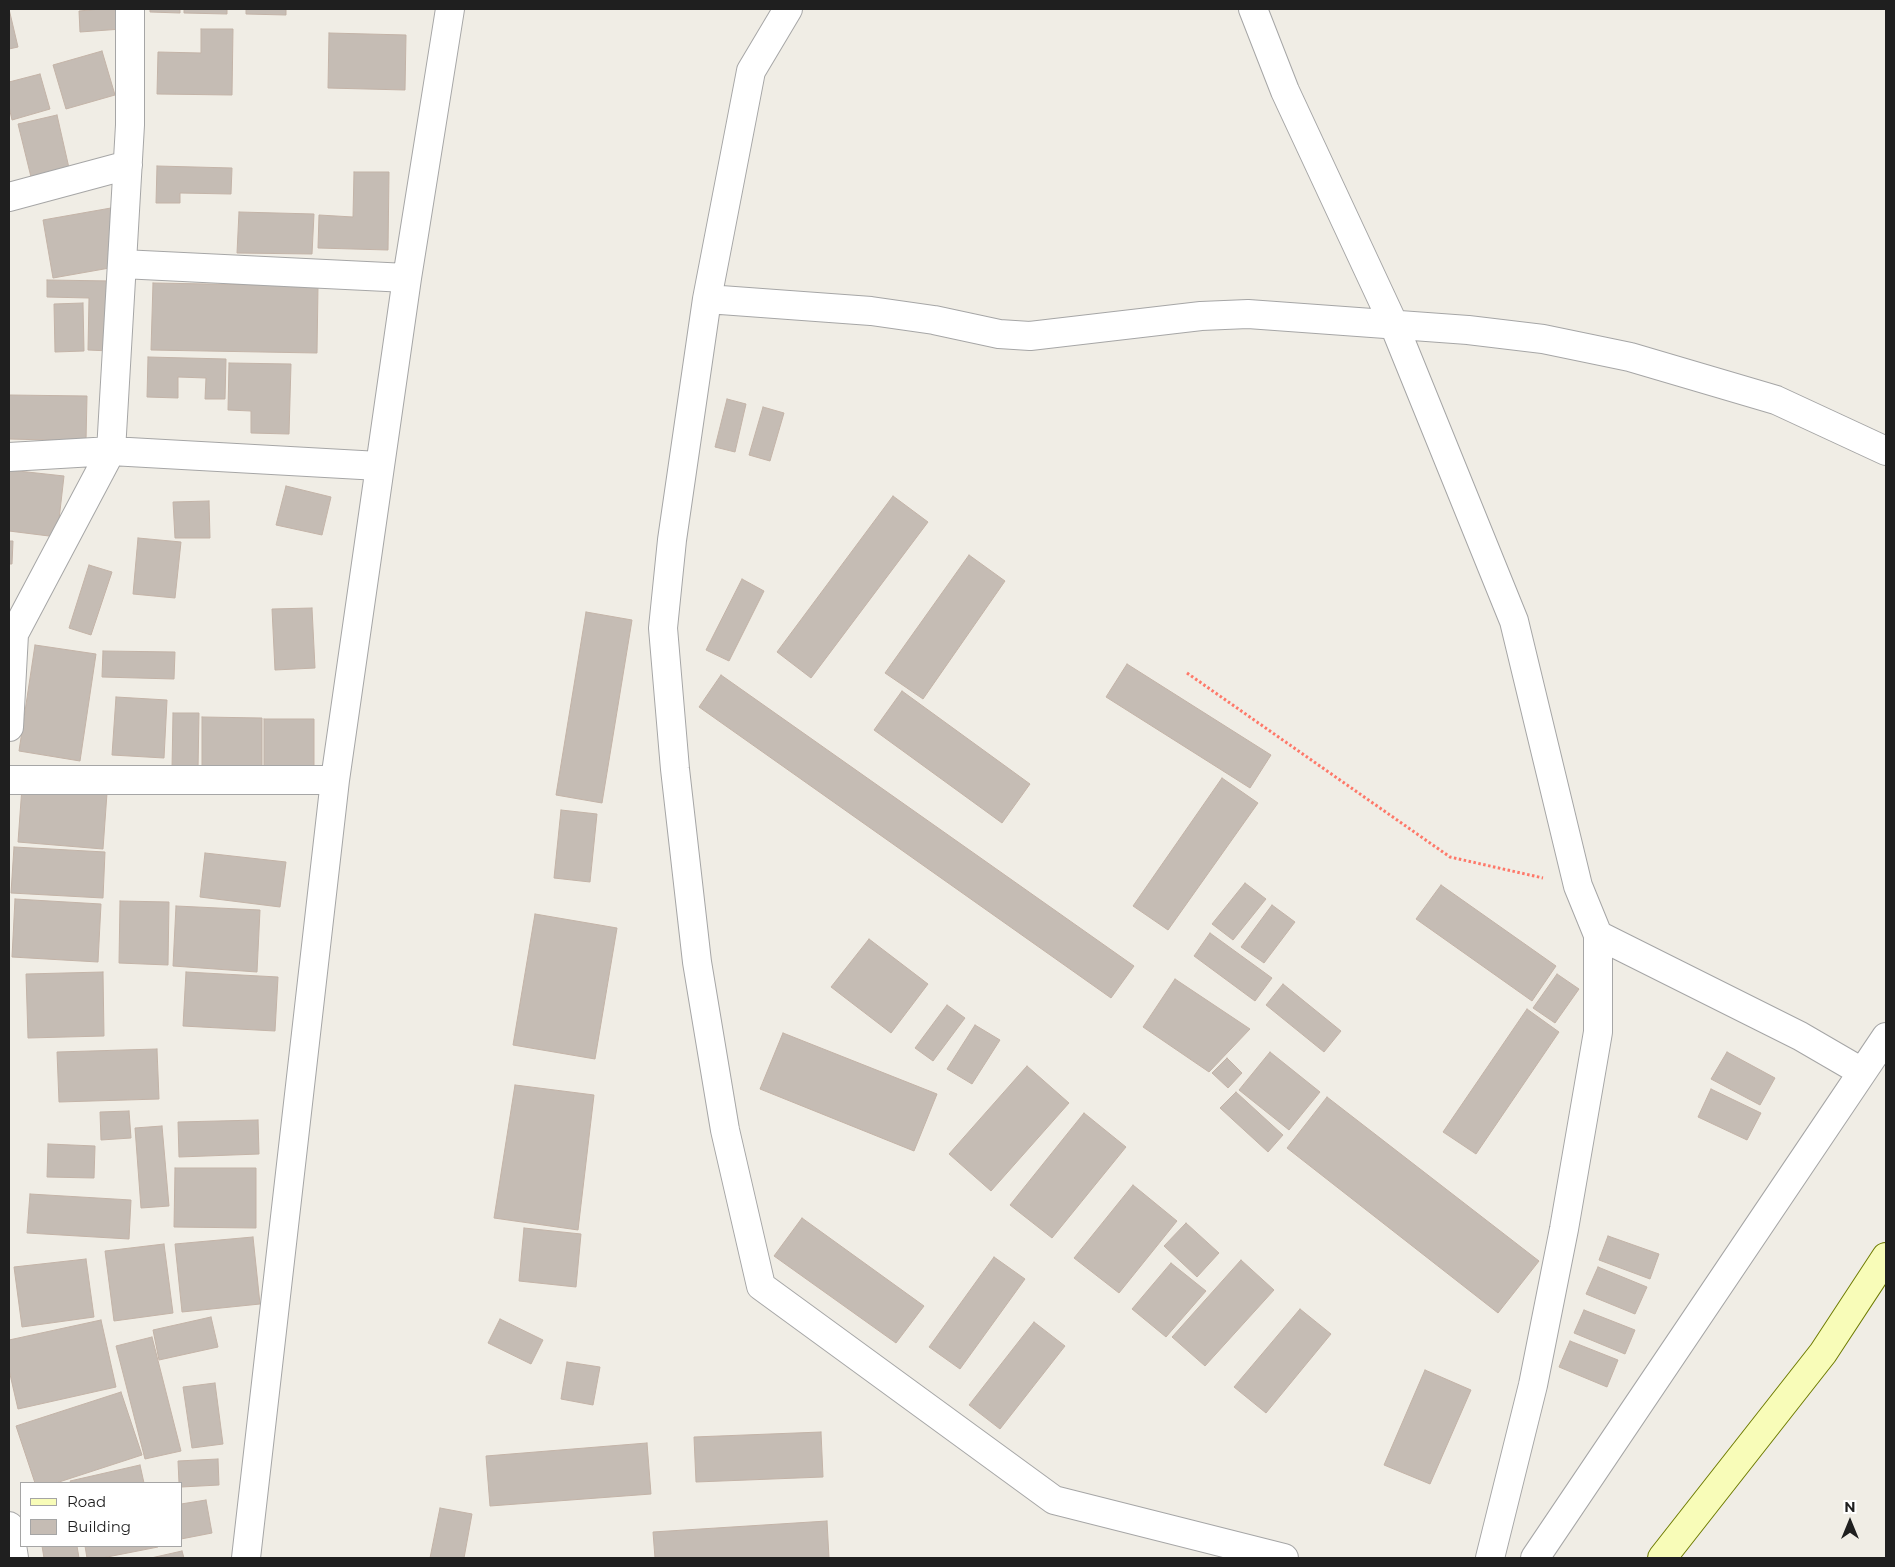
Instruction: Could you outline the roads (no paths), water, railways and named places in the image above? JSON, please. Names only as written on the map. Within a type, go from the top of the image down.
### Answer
[{"type":"street","points":[[9,727],[11,635],[111,451],[130,125],[130,9]]},
{"type":"street","points":[[246,1558],[335,780],[407,278],[450,9]]},
{"type":"street","points":[[788,9],[751,71],[707,299],[672,540],[663,628],[675,768],[697,962],[725,1130],[761,1286],[1054,1500],[1284,1558]]},
{"type":"street","points":[[1253,9],[1285,91],[1394,325],[1514,621],[1578,886],[1598,935],[1598,1032],[1577,1154],[1533,1385],[1490,1558]]},
{"type":"street","points":[[9,197],[128,165]]},
{"type":"street","points":[[122,264],[407,278]]},
{"type":"street","points":[[707,299],[871,312],[934,320],[999,334],[1030,336],[1201,316],[1248,314],[1468,330],[1543,339],[1630,357],[1776,400],[1886,451]]},
{"type":"street","points":[[9,457],[111,451],[379,466]]},
{"type":"street","points":[[9,780],[335,780]]},
{"type":"street","points":[[1598,935],[1800,1036],[1862,1072]]},
{"type":"street","points":[[1535,1558],[1886,1037]]},
{"type":"street","points":[[1662,1558],[1823,1353],[1886,1257]]},
{"type":"street","points":[[9,1526],[14,1558]]}]
